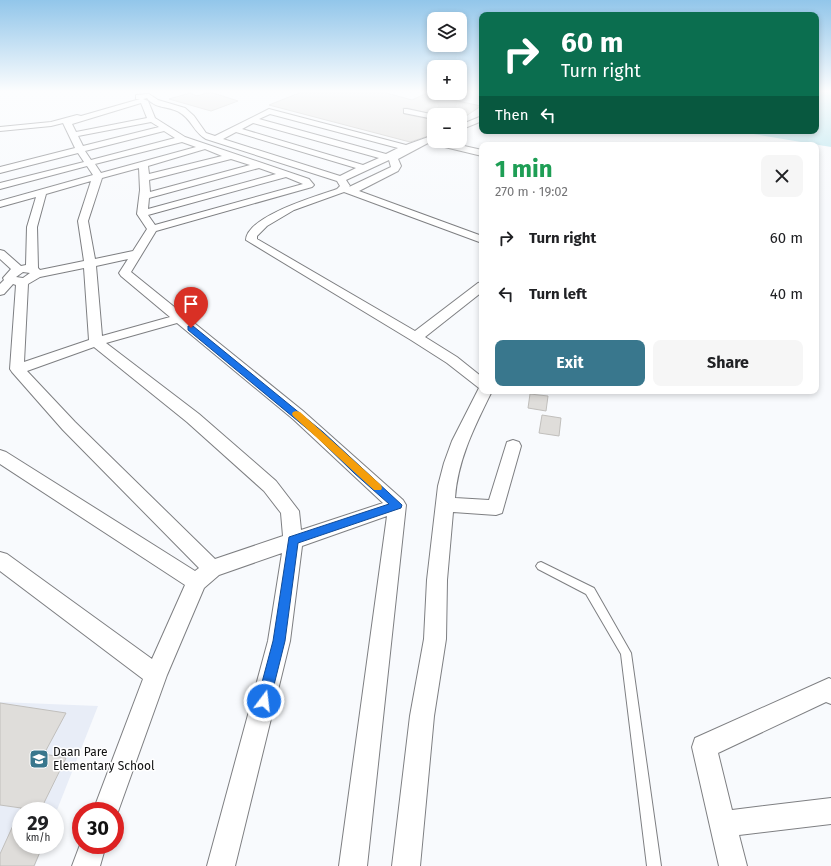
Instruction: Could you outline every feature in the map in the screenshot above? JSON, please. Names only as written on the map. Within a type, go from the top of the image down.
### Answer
[{"type":"street","points":[[71,131],[81,151],[98,176]]},
{"type":"street","points":[[72,135],[90,131]]},
{"type":"street","points":[[0,170],[81,151],[153,131]]},
{"type":"street","points":[[171,131],[182,139],[286,174],[306,182],[309,185],[152,229],[125,273],[303,420],[397,505]]},
{"type":"street","points":[[200,131],[203,136],[216,139],[345,186],[479,239]]},
{"type":"street","points":[[216,139],[230,131]]},
{"type":"street","points":[[243,131],[364,168]]},
{"type":"street","points":[[293,131],[386,157]]},
{"type":"street","points":[[346,131],[406,148]]},
{"type":"street","points":[[0,186],[182,139]]},
{"type":"street","points":[[427,140],[406,148],[364,168],[340,191],[290,208],[264,224],[252,235],[252,240],[416,337],[452,360],[479,382]]},
{"type":"street","points":[[345,186],[395,169],[396,166],[393,159],[395,156],[427,141]]},
{"type":"street","points":[[144,171],[204,147]]},
{"type":"street","points":[[464,148],[479,152]]},
{"type":"street","points":[[0,204],[98,176],[144,171],[231,156]]},
{"type":"street","points":[[145,196],[260,165]]},
{"type":"street","points":[[144,171],[145,196],[142,214],[152,229]]},
{"type":"street","points":[[142,214],[286,174]]},
{"type":"street","points":[[98,176],[83,221],[90,264],[96,342],[193,418],[270,486],[290,511],[293,541],[279,641],[221,866]]},
{"type":"street","points":[[42,192],[32,227],[24,275],[18,369],[204,575]]},
{"type":"street","points":[[0,253],[24,275]]},
{"type":"street","points":[[0,291],[24,275],[90,264],[137,254]]},
{"type":"street","points":[[416,337],[479,288]]},
{"type":"street","points":[[18,369],[96,342],[179,318]]},
{"type":"street","points":[[406,866],[422,716],[435,639],[437,580],[447,486],[452,463],[463,434],[483,394]]},
{"type":"street","points":[[446,504],[496,508],[513,446]]},
{"type":"street","points":[[0,456],[204,575]]},
{"type":"street","points":[[109,802],[156,675],[204,575],[293,541],[397,505]]},
{"type":"street","points":[[353,866],[397,505]]},
{"type":"street","points":[[0,560],[156,675]]},
{"type":"street","points":[[733,866],[704,747],[829,689],[831,693]]},
{"type":"street","points":[[722,824],[831,811]]},
{"type":"street","points":[[86,866],[91,854]]},
{"type":"lane","points":[[541,566],[590,591],[626,653],[654,866]]},
{"type":"shaded area","name":"Daan Pare Elementary School","points":[[0,702],[98,706],[60,802],[12,802],[12,854],[40,854],[35,866],[0,866]]},
{"type":"water","points":[[819,131],[831,131],[831,147],[819,145],[819,142],[801,142],[753,134],[819,134]]},
{"type":"building","points":[[370,131],[427,131],[427,136],[410,142]]},
{"type":"building","points":[[530,394],[548,396],[546,411],[528,408]]},
{"type":"building","points":[[542,415],[561,418],[559,436],[539,433]]},
{"type":"building","points":[[0,703],[66,713],[44,754],[66,758],[44,802],[12,802],[12,807],[0,805]]},
{"type":"building","points":[[12,828],[12,854],[39,854],[34,866],[0,866],[0,854]]},
{"type":"slow traffic","points":[[296,414],[320,434],[377,488]]},
{"type":"place","name":"Daan Pare Elementary School","points":[[39,759]]},
{"type":"route","points":[[191,328],[298,415],[397,505],[293,541],[279,641],[264,701]]}]
